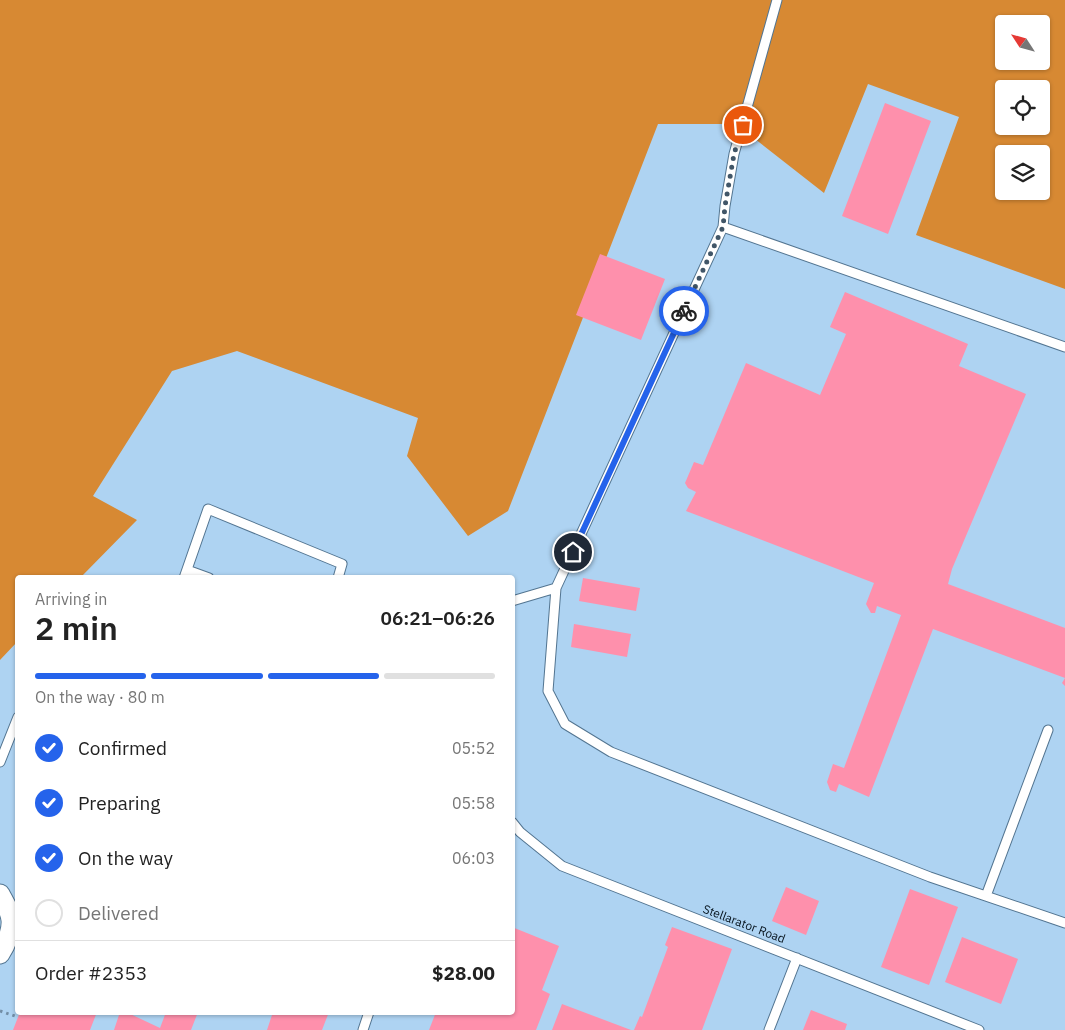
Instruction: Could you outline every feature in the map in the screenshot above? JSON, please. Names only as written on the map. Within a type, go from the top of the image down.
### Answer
[{"type":"street","points":[[0,894],[8,908],[11,920],[8,935],[0,954]]},
{"type":"lane","points":[[777,0],[734,154],[723,227],[556,588],[548,691],[565,724],[611,752],[930,877],[1065,923]]},
{"type":"lane","points":[[723,227],[1065,347]]},
{"type":"lane","points":[[186,574],[208,509],[342,564],[339,575]]},
{"type":"lane","points":[[515,600],[556,588]]},
{"type":"lane","points":[[0,762],[15,724]]},
{"type":"lane","points":[[986,896],[1048,730]]},
{"type":"lane","name":"Stellarator Road","points":[[515,826],[562,866],[979,1030]]},
{"type":"lane","points":[[769,1030],[797,958]]},
{"type":"lane","points":[[363,1030],[368,1015]]},
{"type":"path","points":[[0,1011],[18,1017]]},
{"type":"shaded area","points":[[0,0],[1065,0],[1065,289],[916,235],[959,117],[868,84],[824,193],[736,124],[658,124],[508,511],[468,536],[407,456],[418,418],[237,351],[172,371],[93,496],[137,520],[83,575],[15,575],[15,644],[0,660]]},
{"type":"building","points":[[885,103],[931,121],[888,234],[842,216]]},
{"type":"building","points":[[600,254],[665,279],[641,340],[576,315]]},
{"type":"building","points":[[845,292],[968,344],[959,366],[1026,394],[952,569],[948,584],[1065,628],[1065,678],[933,629],[869,797],[839,784],[836,792],[830,790],[827,782],[833,764],[844,768],[901,615],[877,606],[875,613],[871,613],[866,604],[874,583],[686,511],[696,492],[688,488],[685,483],[694,462],[703,465],[746,363],[820,395],[846,334],[830,327]]},
{"type":"building","points":[[583,578],[640,588],[636,611],[579,601]]},
{"type":"building","points":[[574,624],[631,634],[627,657],[571,647]]},
{"type":"building","points":[[786,887],[819,901],[806,935],[772,921]]},
{"type":"building","points":[[910,889],[958,907],[929,985],[881,967]]},
{"type":"building","points":[[672,927],[732,949],[702,1030],[634,1030],[640,1016],[642,1017],[668,947],[665,945]]},
{"type":"building","points":[[515,928],[559,946],[542,990],[550,994],[536,1030],[429,1030],[435,1015],[515,1015]]},
{"type":"building","points":[[962,937],[1018,959],[1001,1004],[945,982]]},
{"type":"building","points":[[562,1004],[631,1030],[552,1030]]},
{"type":"building","points":[[811,1010],[847,1024],[845,1030],[803,1030]]},
{"type":"building","points":[[19,1015],[96,1015],[90,1030],[13,1030]]},
{"type":"building","points":[[119,1015],[132,1015],[160,1028],[165,1015],[197,1015],[191,1030],[114,1030]]},
{"type":"building","points":[[272,1015],[328,1015],[322,1030],[267,1030]]},
{"type":"way so far","points":[[684,311],[723,227],[734,154],[743,125]]},
{"type":"route","points":[[573,552],[684,311]]}]
